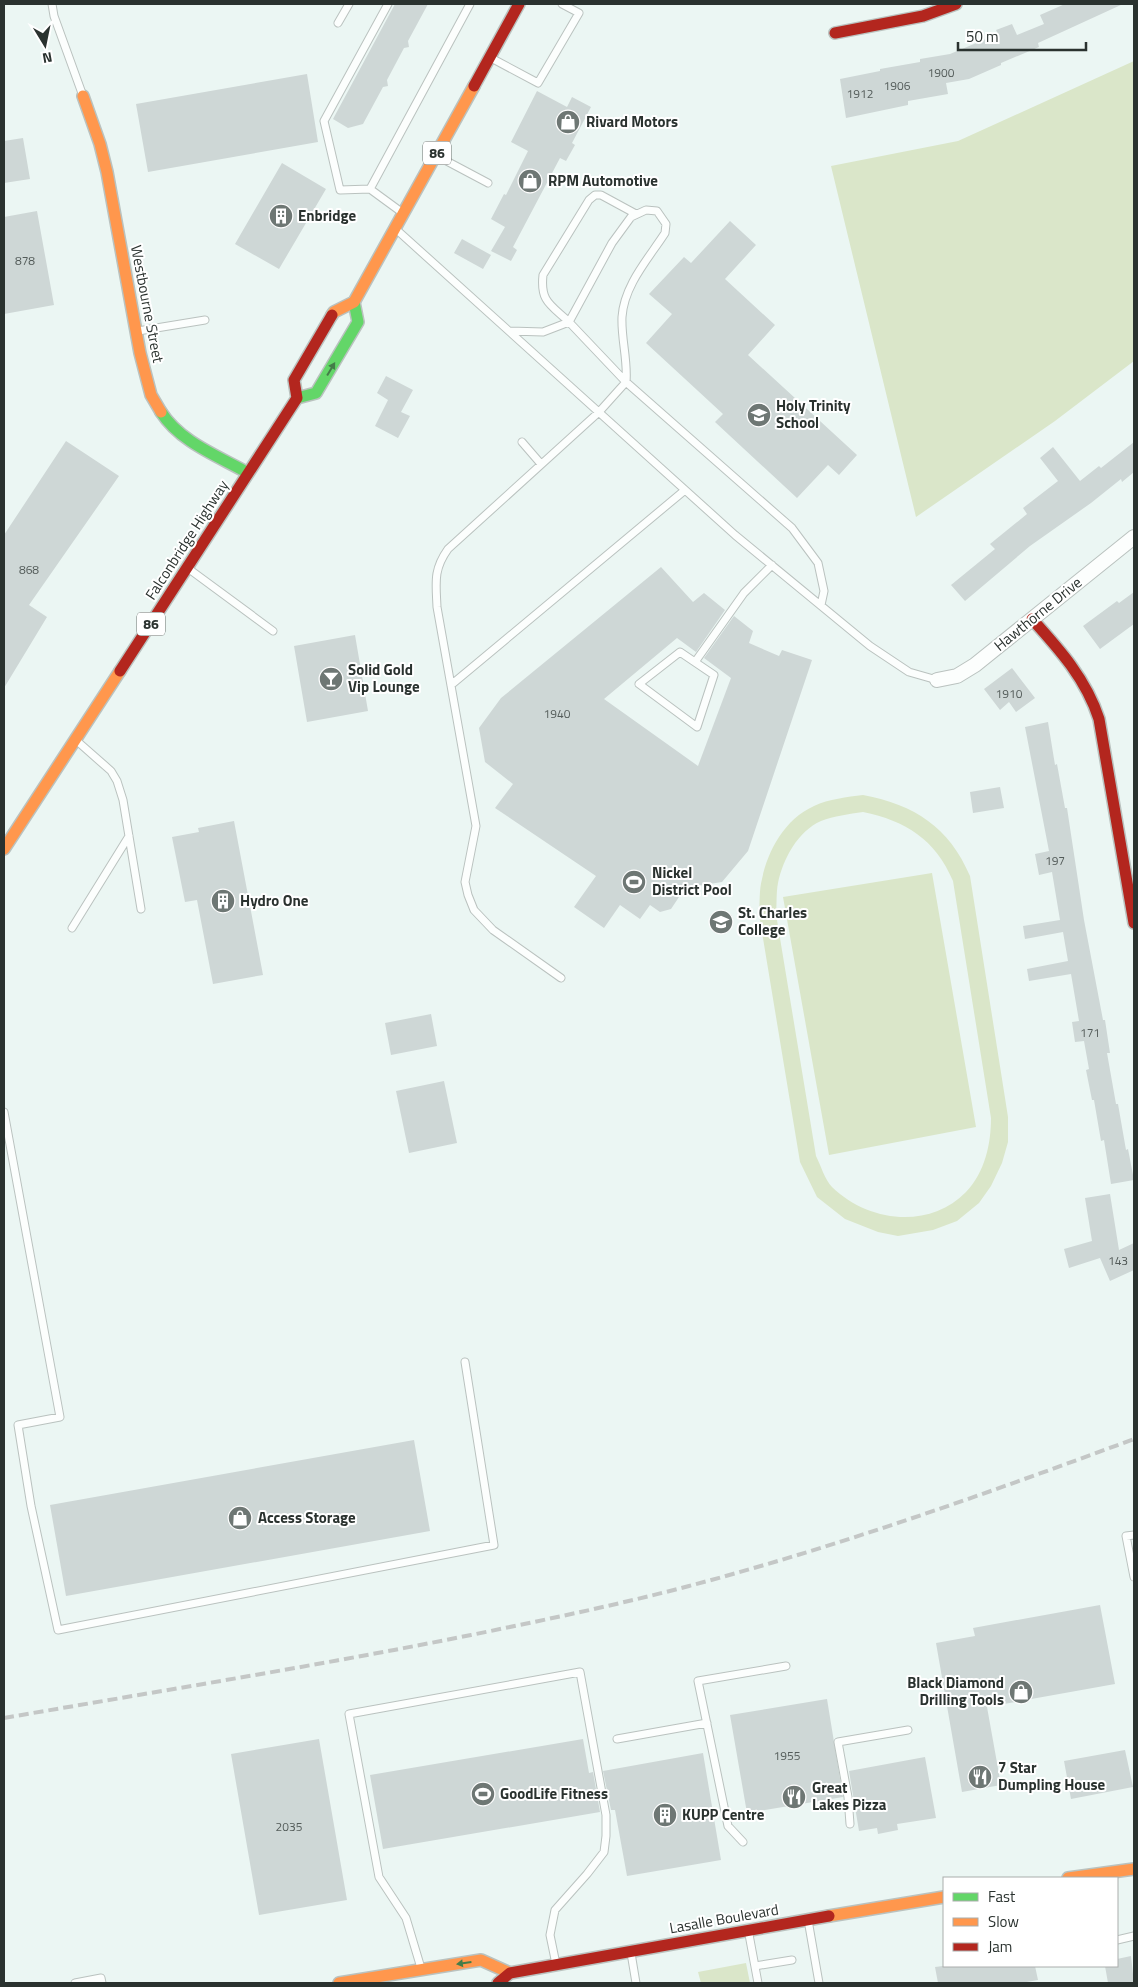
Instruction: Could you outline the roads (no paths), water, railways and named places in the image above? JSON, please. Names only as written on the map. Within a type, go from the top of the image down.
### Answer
[{"type":"main road","name":"86","points":[[354,302],[520,4]]},
{"type":"main road","points":[[835,34],[914,18],[949,5]]},
{"type":"main road","name":"Westbourne Street","points":[[83,96],[100,144],[107,172],[136,332],[151,395],[167,422],[180,435],[248,473]]},
{"type":"main road","points":[[296,398],[316,393],[321,386],[358,322],[354,302]]},
{"type":"main road","name":"Falconbridge Highway","points":[[4,849],[188,568],[296,398],[294,380],[334,312],[354,302]]},
{"type":"main road","points":[[1032,619],[1083,679],[1094,702],[1099,719],[1134,923]]},
{"type":"main road","points":[[1077,1877],[1134,1871]]},
{"type":"main road","name":"Lasalle Boulevard","points":[[498,1983],[556,1964],[943,1896]]},
{"type":"main road","points":[[339,1983],[481,1960],[511,1978]]},
{"type":"street","name":"Hawthorne Drive","points":[[938,680],[957,676],[975,664],[1134,537]]},
{"type":"lane","points":[[52,4],[54,16],[83,96]]},
{"type":"lane","points":[[338,23],[349,4]]},
{"type":"lane","points":[[388,4],[324,121],[340,190],[370,189],[404,214]]},
{"type":"lane","points":[[370,189],[470,4]]},
{"type":"lane","points":[[490,57],[538,83],[579,13],[562,4]]},
{"type":"lane","points":[[436,156],[488,183]]},
{"type":"lane","points":[[636,214],[602,194],[595,195],[578,215],[544,275],[542,290],[549,304],[569,322],[626,382],[792,528],[818,563],[824,591],[821,605]]},
{"type":"lane","points":[[510,332],[543,332],[569,322],[612,243],[630,217],[646,210],[657,211],[666,224],[665,233],[633,281],[626,296],[622,316],[622,336],[627,369],[626,382],[599,412],[448,549],[440,560],[436,571],[437,607],[476,826],[465,882],[468,895],[474,910],[493,930],[561,978]]},
{"type":"lane","points":[[396,229],[772,565],[870,646],[896,665],[909,672],[938,680]]},
{"type":"lane","points":[[136,332],[204,320]]},
{"type":"lane","points":[[522,442],[541,464]]},
{"type":"lane","points":[[451,685],[686,490]]},
{"type":"lane","points":[[695,662],[744,593],[772,565]]},
{"type":"lane","points":[[188,568],[273,631]]},
{"type":"lane","points":[[680,652],[695,662],[714,675],[697,727],[639,684],[680,652]]},
{"type":"lane","points":[[76,739],[111,771],[117,781],[123,800],[141,909]]},
{"type":"lane","points":[[72,928],[129,836]]},
{"type":"lane","points":[[4,1112],[60,1417],[18,1425],[31,1506],[58,1630],[494,1545],[465,1362]]},
{"type":"lane","points":[[1134,1534],[1126,1536],[1134,1577]]},
{"type":"lane","points":[[743,1842],[728,1826],[698,1680],[786,1666]]},
{"type":"lane","points":[[421,1969],[406,1918],[379,1877],[349,1714],[580,1672],[606,1815],[606,1836],[604,1852],[555,1910],[550,1935],[556,1964]]},
{"type":"lane","points":[[617,1739],[707,1723]]},
{"type":"lane","points":[[850,1824],[848,1797],[838,1742],[908,1730]]},
{"type":"lane","points":[[808,1919],[819,1983]]},
{"type":"lane","points":[[748,1929],[758,1983]]},
{"type":"lane","points":[[1118,1940],[1134,1936]]},
{"type":"lane","points":[[630,1950],[636,1983]]},
{"type":"lane","points":[[755,1966],[792,1960]]},
{"type":"lane","points":[[75,1983],[101,1978],[102,1983]]},
{"type":"railway","points":[[4,1718],[238,1678],[471,1635],[662,1593],[802,1554],[858,1536],[969,1499],[1134,1439]]},
{"type":"place","name":"Rivard Motors","points":[[568,122]]},
{"type":"place","name":"RPM Automotive","points":[[530,181]]},
{"type":"place","name":"Enbridge","points":[[281,216]]},
{"type":"place","name":"Holy Trinity School","points":[[759,415]]},
{"type":"place","name":"Solid Gold Vip Lounge","points":[[331,679]]},
{"type":"place","name":"Nickel District Pool","points":[[634,882]]},
{"type":"place","name":"Hydro One","points":[[223,901]]},
{"type":"place","name":"St. Charles College","points":[[721,922]]},
{"type":"place","name":"Access Storage","points":[[240,1518]]},
{"type":"place","name":"Black Diamond Drilling Tools","points":[[1021,1692]]},
{"type":"place","name":"7 Star Dumpling House","points":[[980,1777]]},
{"type":"place","name":"GoodLife Fitness","points":[[483,1794]]},
{"type":"place","name":"Great Lakes Pizza","points":[[794,1797]]},
{"type":"place","name":"KUPP Centre","points":[[665,1815]]}]
